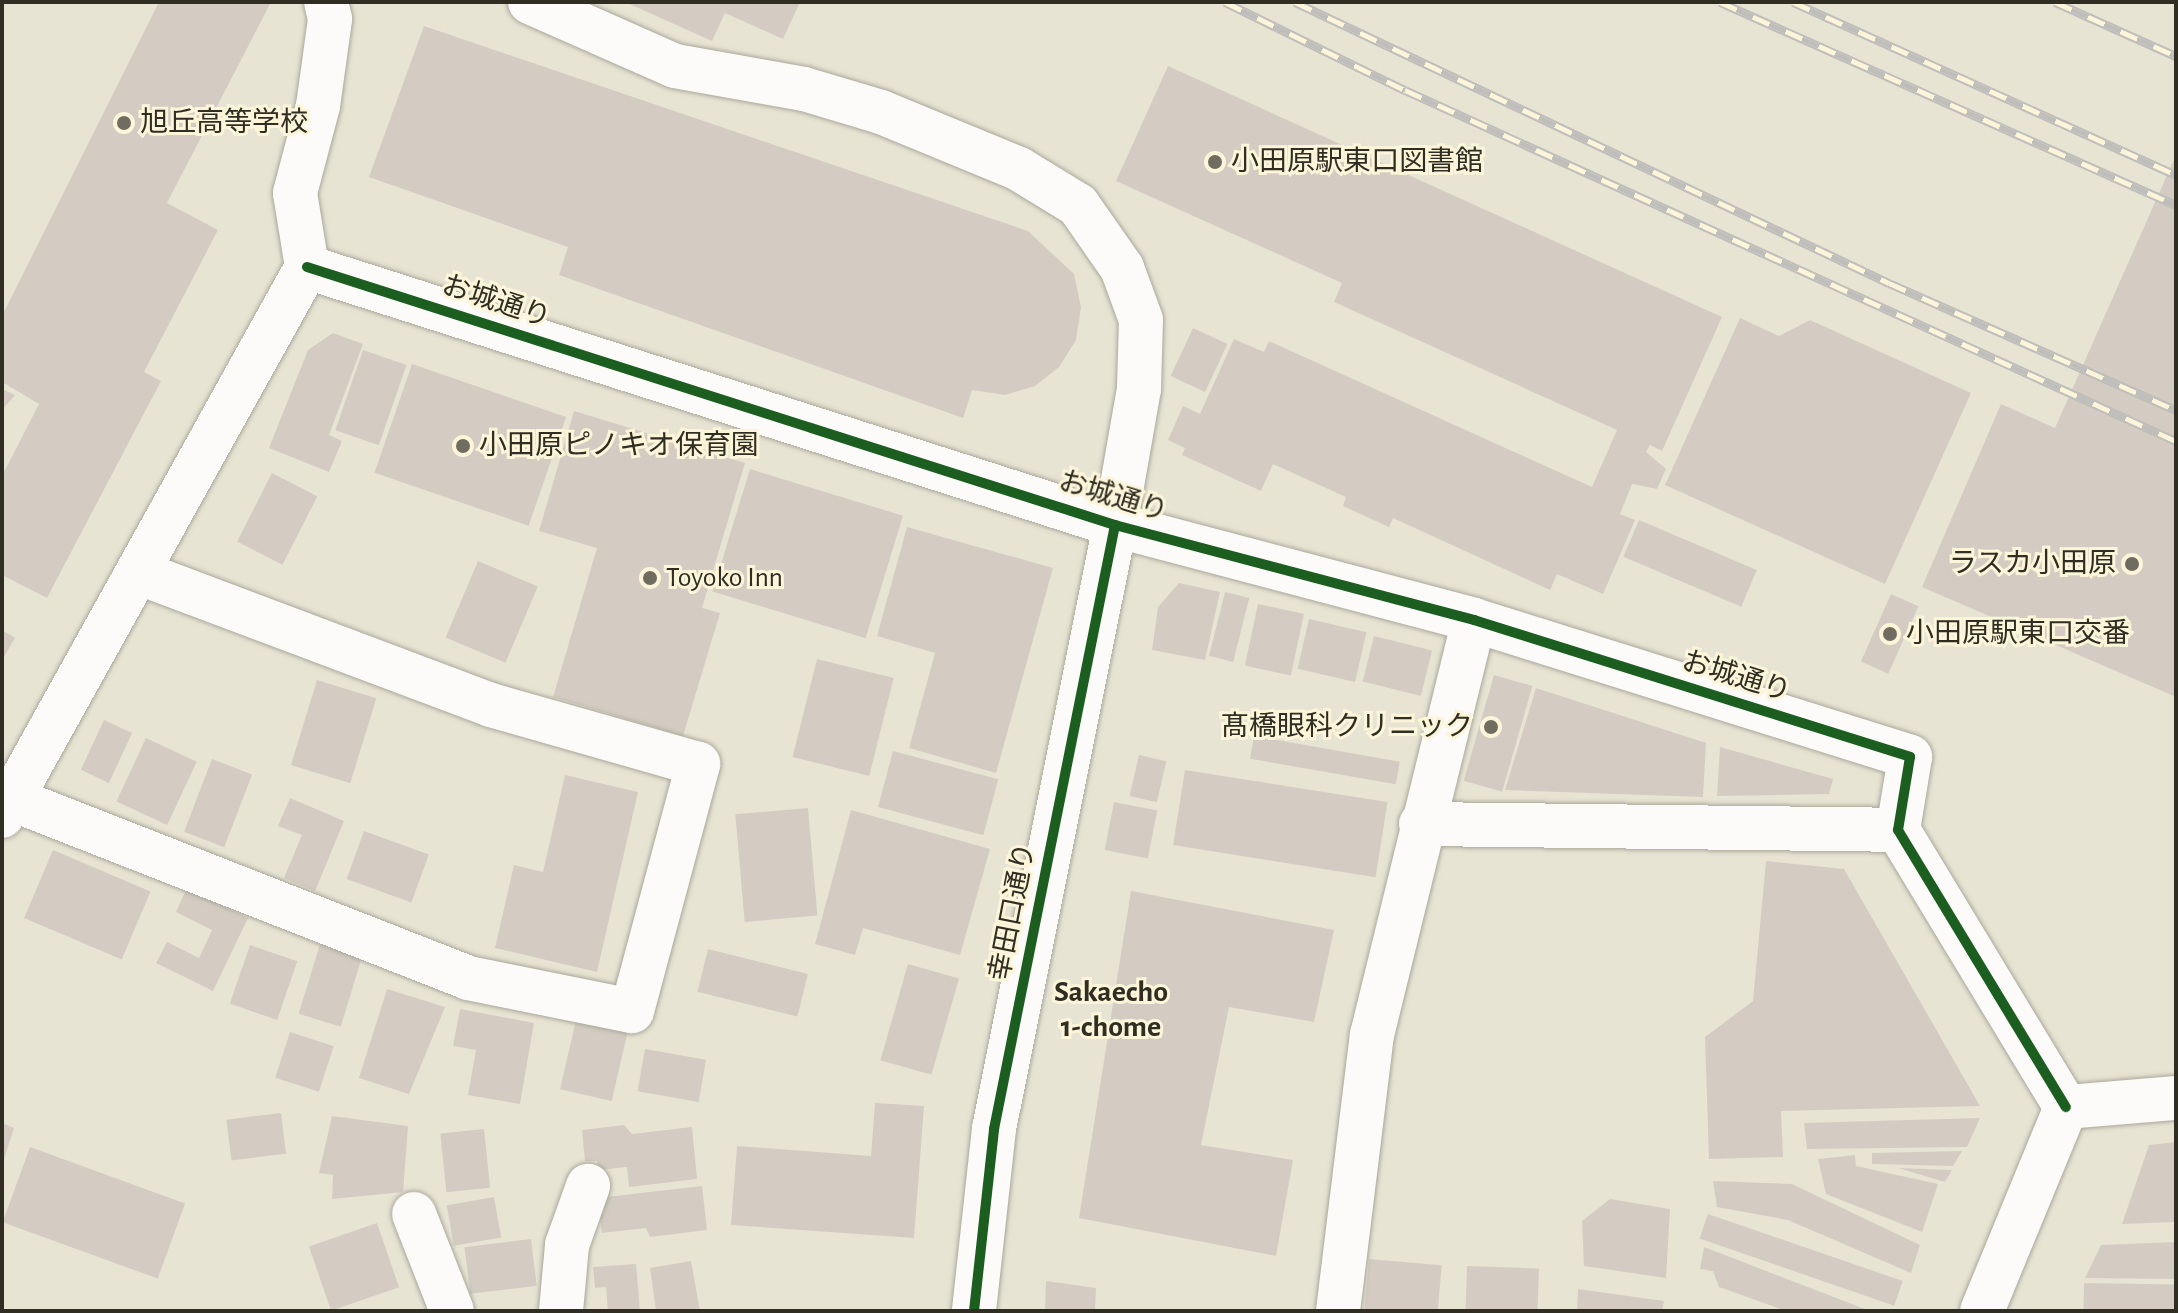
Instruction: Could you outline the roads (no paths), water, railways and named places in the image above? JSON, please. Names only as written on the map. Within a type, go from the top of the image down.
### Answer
[{"type":"street","points":[[138,572],[491,705],[698,764],[632,1011],[468,978],[7,808],[307,267],[295,193],[318,106],[330,19],[326,2]]},
{"type":"street","name":"幸田口通り","points":[[530,2],[675,66],[804,89],[881,112],[1019,169],[1078,205],[1122,268],[1141,320],[1139,389],[1115,525],[994,1129],[974,1311]]},
{"type":"street","name":"お城通り","points":[[307,267],[1115,525],[1474,620],[1910,757],[1898,830]]},
{"type":"street","points":[[1338,1311],[1372,1035],[1421,824],[1474,620]]},
{"type":"street","points":[[1421,824],[1898,830],[2066,1107]]},
{"type":"street","points":[[2066,1107],[2176,1098]]},
{"type":"street","points":[[1996,1299],[2066,1107]]},
{"type":"street","points":[[561,1311],[567,1245],[588,1186]]},
{"type":"street","points":[[414,1214],[452,1311]]},
{"type":"railway","points":[[1225,2],[1405,90],[2176,441]]},
{"type":"railway","points":[[1295,2],[1889,283],[2176,410]]},
{"type":"railway","points":[[1720,2],[2176,205]]},
{"type":"railway","points":[[1793,2],[2176,175]]},
{"type":"railway","points":[[2055,2],[2176,56]]},
{"type":"place","name":"旭丘高等学校","points":[[124,123]]},
{"type":"place","name":"小田原駅東口図書館","points":[[1215,162]]},
{"type":"place","name":"小田原ピノキオ保育園","points":[[463,446]]},
{"type":"place","name":"ラスカ小田原","points":[[2132,564]]},
{"type":"place","name":"Toyoko Inn","points":[[650,578]]},
{"type":"place","name":"小田原駅東口交番","points":[[1890,634]]},
{"type":"place","name":"髙橋眼科クリニック","points":[[1491,727]]},
{"type":"district","name":"Sakaecho 1-chome","points":[[1111,1009]]}]
